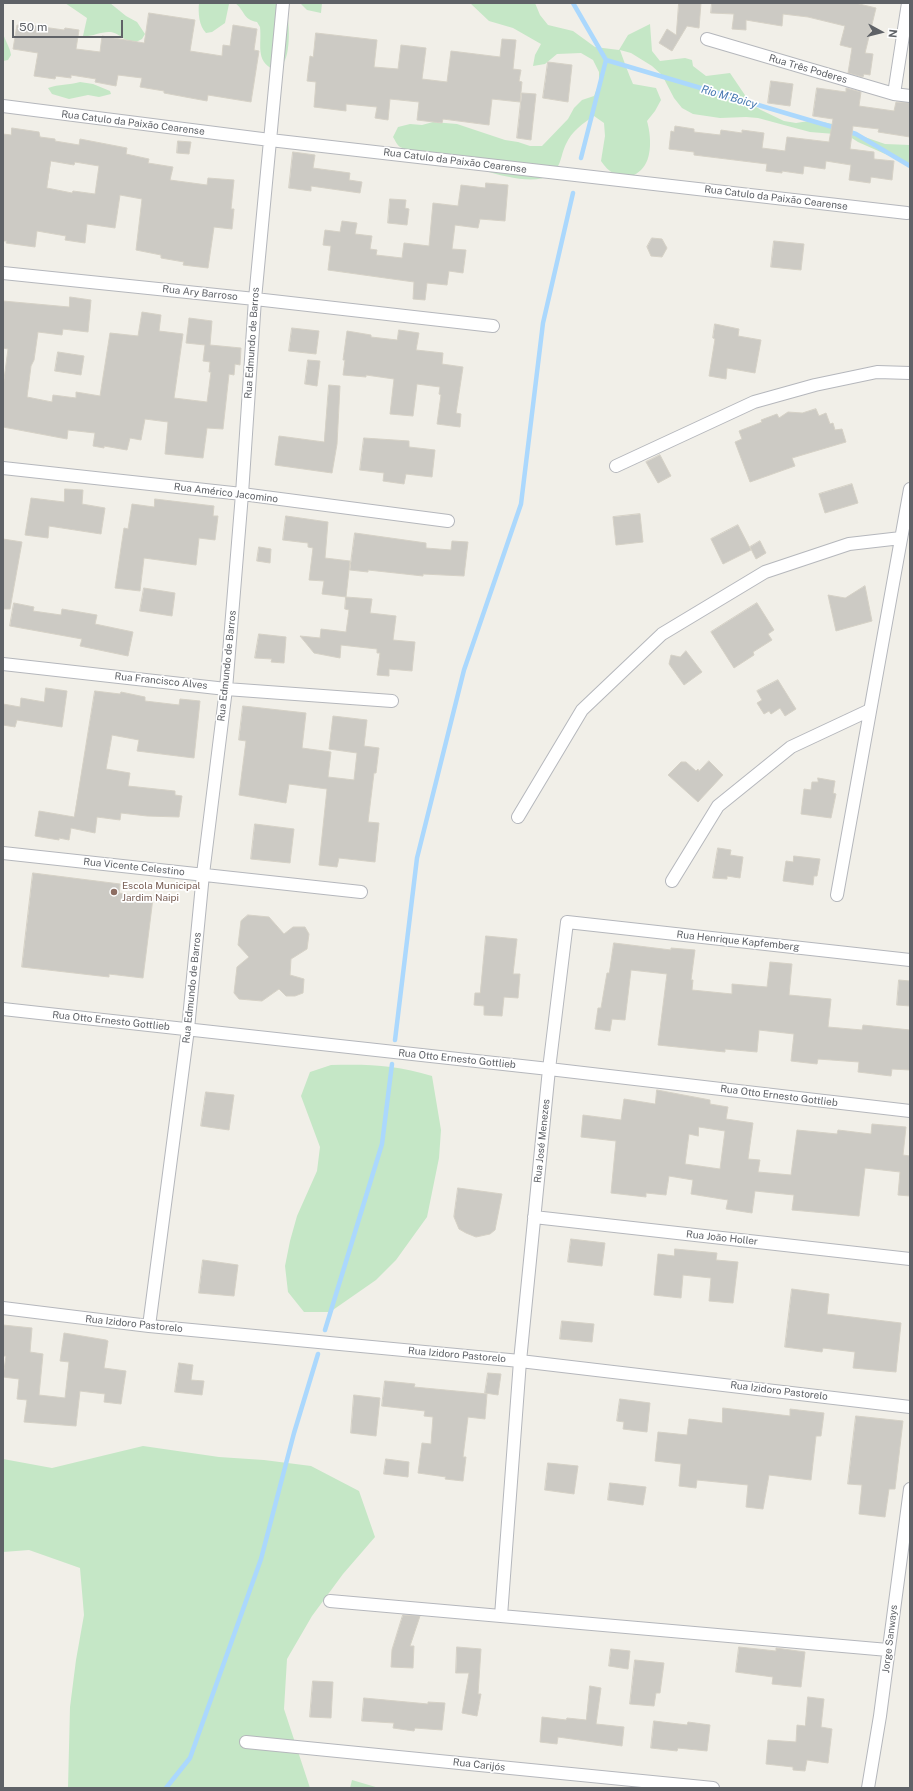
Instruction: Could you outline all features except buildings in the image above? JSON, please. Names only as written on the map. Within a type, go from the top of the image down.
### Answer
[{"type":"street","name":"Rua Edmundo de Barros","points":[[149,1326],[188,1029],[202,874],[226,689],[242,494],[255,299],[283,3]]},
{"type":"street","points":[[894,94],[908,3]]},
{"type":"street","name":"Rua Três Poderes","points":[[707,39],[894,94],[910,96]]},
{"type":"street","name":"Rua Catulo da Paixão Cearense","points":[[3,106],[270,140],[907,213]]},
{"type":"street","name":"Rua Ary Barroso","points":[[3,273],[255,299],[493,326]]},
{"type":"street","points":[[616,466],[754,402],[815,385],[877,372],[910,373]]},
{"type":"street","name":"Rua Américo Jacomino","points":[[3,468],[242,494],[448,521]]},
{"type":"street","points":[[837,895],[910,489]]},
{"type":"street","points":[[518,817],[582,710],[662,634],[765,572],[849,544],[901,538]]},
{"type":"street","name":"Rua Francisco Alves","points":[[3,664],[226,689],[392,701]]},
{"type":"street","points":[[672,881],[718,806],[791,747],[870,710]]},
{"type":"street","name":"Rua Vicente Celestino","points":[[3,852],[361,892]]},
{"type":"street","name":"Rua Henrique Kapfemberg","points":[[566,922],[910,960]]},
{"type":"street","name":"Rua José Menezes","points":[[501,1616],[520,1361],[549,1069],[566,922]]},
{"type":"street","name":"Rua Otto Ernesto Gottlieb","points":[[3,1009],[549,1069],[910,1111]]},
{"type":"street","name":"Rua João Holler","points":[[534,1217],[910,1259]]},
{"type":"street","name":"Rua Izidoro Pastorelo","points":[[3,1308],[149,1326],[520,1361],[910,1407]]},
{"type":"street","name":"Jorge Sanways","points":[[868,1788],[880,1716],[910,1489]]},
{"type":"street","points":[[330,1601],[888,1650]]},
{"type":"street","name":"Rua Carijós","points":[[246,1742],[713,1788]]},
{"type":"green space","points":[[65,3],[110,3],[126,16],[137,22],[145,34],[142,39],[136,42],[125,39],[111,32],[83,36],[87,18]]},
{"type":"green space","points":[[199,3],[235,3],[229,4],[225,23],[212,32],[206,33],[202,27],[200,19]]},
{"type":"green space","points":[[235,3],[284,3],[288,16],[289,42],[286,57],[281,65],[273,69],[267,66],[260,51],[260,27],[257,22],[246,17]]},
{"type":"green space","points":[[300,3],[322,3],[321,13],[307,10]]},
{"type":"green space","points":[[470,3],[535,3],[540,15],[548,25],[573,31],[595,47],[619,50],[628,35],[650,24],[652,51],[660,61],[685,58],[692,60],[693,66],[706,76],[730,73],[751,104],[784,121],[796,123],[809,121],[823,122],[846,127],[856,134],[885,144],[910,145],[910,165],[858,142],[847,135],[810,132],[758,118],[720,118],[693,114],[682,108],[674,98],[662,75],[652,66],[631,53],[620,50],[633,84],[656,88],[661,100],[647,121],[650,140],[648,160],[641,170],[630,177],[613,173],[601,161],[605,136],[604,123],[594,116],[574,132],[568,140],[559,165],[554,172],[540,179],[526,179],[495,174],[439,156],[400,147],[393,137],[398,127],[410,124],[422,125],[433,122],[457,124],[505,140],[530,146],[542,146],[568,119],[574,108],[582,100],[594,96],[599,83],[599,72],[593,60],[581,53],[557,54],[545,64],[533,66],[535,55],[541,44],[513,28],[489,21]]},
{"type":"green space","points":[[3,33],[11,55],[8,60],[3,61]]},
{"type":"green space","points":[[80,82],[93,84],[110,91],[111,94],[99,97],[88,95],[69,99],[52,94],[48,88]]},
{"type":"green space","points":[[331,1065],[394,1067],[432,1076],[441,1130],[439,1158],[427,1217],[396,1260],[376,1280],[330,1312],[304,1312],[288,1292],[285,1266],[297,1216],[317,1171],[320,1147],[301,1096],[310,1072]]},
{"type":"green space","points":[[143,1446],[219,1457],[264,1460],[311,1466],[359,1491],[375,1537],[343,1574],[312,1616],[287,1659],[284,1709],[310,1788],[68,1788],[70,1707],[84,1615],[80,1568],[29,1550],[3,1552],[3,1459],[52,1468]]},
{"type":"green space","points":[[352,1780],[379,1788],[350,1788]]},
{"type":"waterway","name":"Rio M'Boicy","points":[[573,3],[606,60],[836,128]]},
{"type":"waterway","points":[[581,158],[606,60]]},
{"type":"waterway","name":"Rio M'Boicy","points":[[847,131],[856,134],[910,166]]},
{"type":"waterway","points":[[395,1040],[417,858],[464,670],[521,504],[543,323],[573,193]]},
{"type":"waterway","points":[[325,1330],[382,1144],[392,1064]]},
{"type":"waterway","points":[[166,1788],[190,1758],[261,1559],[294,1433],[318,1354]]},
{"type":"place","name":"Escola Municipal Jardim Naipi","points":[[114,892]]}]
